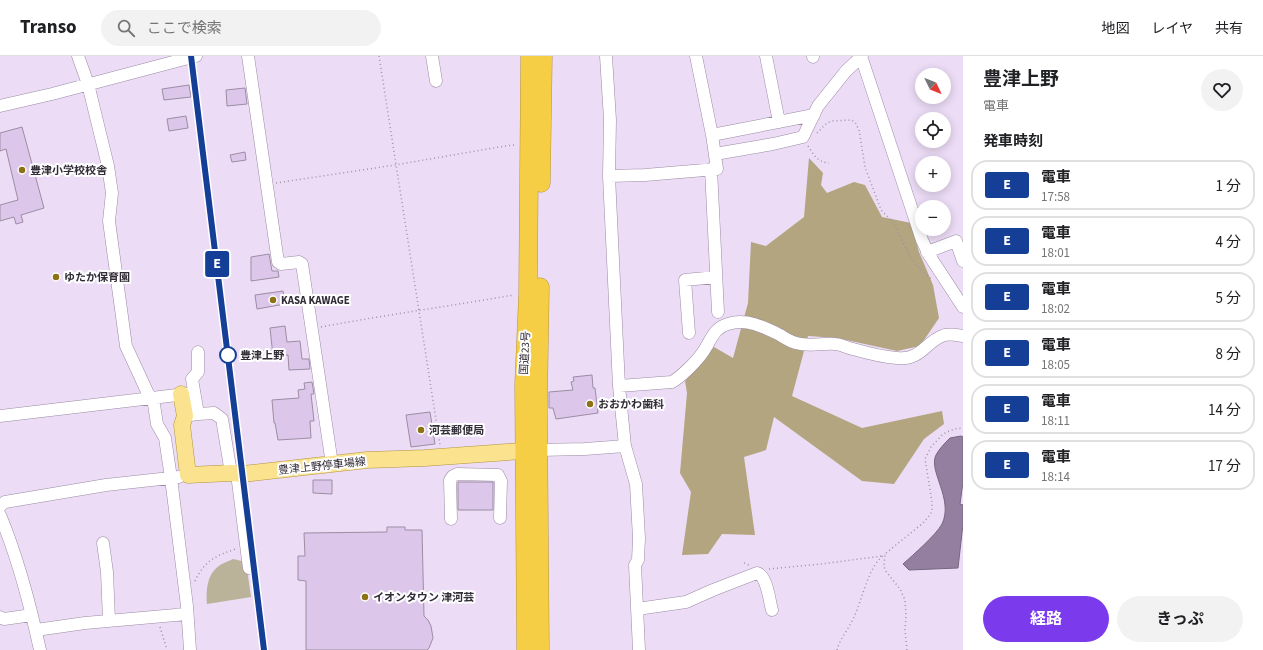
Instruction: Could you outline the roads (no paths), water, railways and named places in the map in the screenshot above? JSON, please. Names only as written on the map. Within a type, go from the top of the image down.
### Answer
[{"type":"highway","name":"国道23号","points":[[530,56],[528,293],[524,385],[531,450],[540,650]]},
{"type":"highway","name":"国道23号","points":[[526,650],[524,495],[531,450],[543,405],[543,56]]},
{"type":"main road","points":[[188,393],[191,415],[182,425],[188,475]]},
{"type":"main road","name":"豊津上野停車場線","points":[[188,475],[248,474],[367,460],[531,450]]},
{"type":"street","points":[[78,56],[88,84],[109,172],[112,193],[109,222],[126,346],[151,398],[158,424],[165,438],[191,650]]},
{"type":"street","points":[[0,106],[52,94],[196,56]]},
{"type":"street","points":[[248,56],[278,262],[281,264],[299,262],[302,264],[332,464]]},
{"type":"street","points":[[432,56],[436,81]]},
{"type":"street","points":[[606,56],[610,120],[610,176],[620,386],[625,446],[636,484],[639,538],[638,560],[635,565],[639,650]]},
{"type":"street","points":[[610,176],[645,175],[717,168],[696,56]]},
{"type":"street","points":[[766,56],[779,122]]},
{"type":"street","points":[[715,154],[803,137],[818,106],[846,71],[861,56],[922,240],[963,307]]},
{"type":"street","points":[[712,135],[814,115]]},
{"type":"street","points":[[710,169],[718,312]]},
{"type":"street","points":[[928,252],[956,241],[963,261]]},
{"type":"street","points":[[689,333],[685,280],[716,277]]},
{"type":"street","points":[[620,386],[672,382],[678,379],[702,354],[712,334],[721,326],[737,322],[746,322],[763,327],[794,343],[806,346],[837,344],[873,355],[900,359],[915,355],[934,340],[942,336],[948,334],[963,336]]},
{"type":"street","points":[[0,416],[188,393],[192,379],[198,372],[198,352]]},
{"type":"street","points":[[191,415],[214,413],[222,419],[234,474],[249,568]]},
{"type":"street","points":[[531,450],[585,449],[625,446]]},
{"type":"street","points":[[451,519],[450,480],[457,474],[498,475],[501,481],[500,518]]},
{"type":"street","points":[[0,506],[5,502],[50,494],[106,485],[185,477],[188,475]]},
{"type":"street","points":[[0,515],[21,576],[40,650]]},
{"type":"street","points":[[103,543],[107,572],[109,620]]},
{"type":"street","points":[[637,609],[686,602],[757,573],[762,575],[772,610]]},
{"type":"street","points":[[36,630],[85,622],[187,614]]},
{"type":"street","points":[[0,617],[4,618],[32,615]]},
{"type":"street","points":[[191,650],[192,636]]},
{"type":"railway","points":[[191,56],[264,650]]},
{"type":"train","name":"E","points":[[191,56],[243,468],[264,650]]},
{"type":"place","name":"豊津小学校校舎","points":[[22,170]]},
{"type":"place","name":"ゆたか保育園","points":[[56,277]]},
{"type":"place","name":"KASA KAWAGE","points":[[273,300]]},
{"type":"place","name":"豊津上野","points":[[228,355]]},
{"type":"place","name":"おおかわ歯科","points":[[590,404]]},
{"type":"place","name":"河芸郵便局","points":[[421,430]]},
{"type":"place","name":"イオンタウン 津河芸","points":[[365,597]]}]
